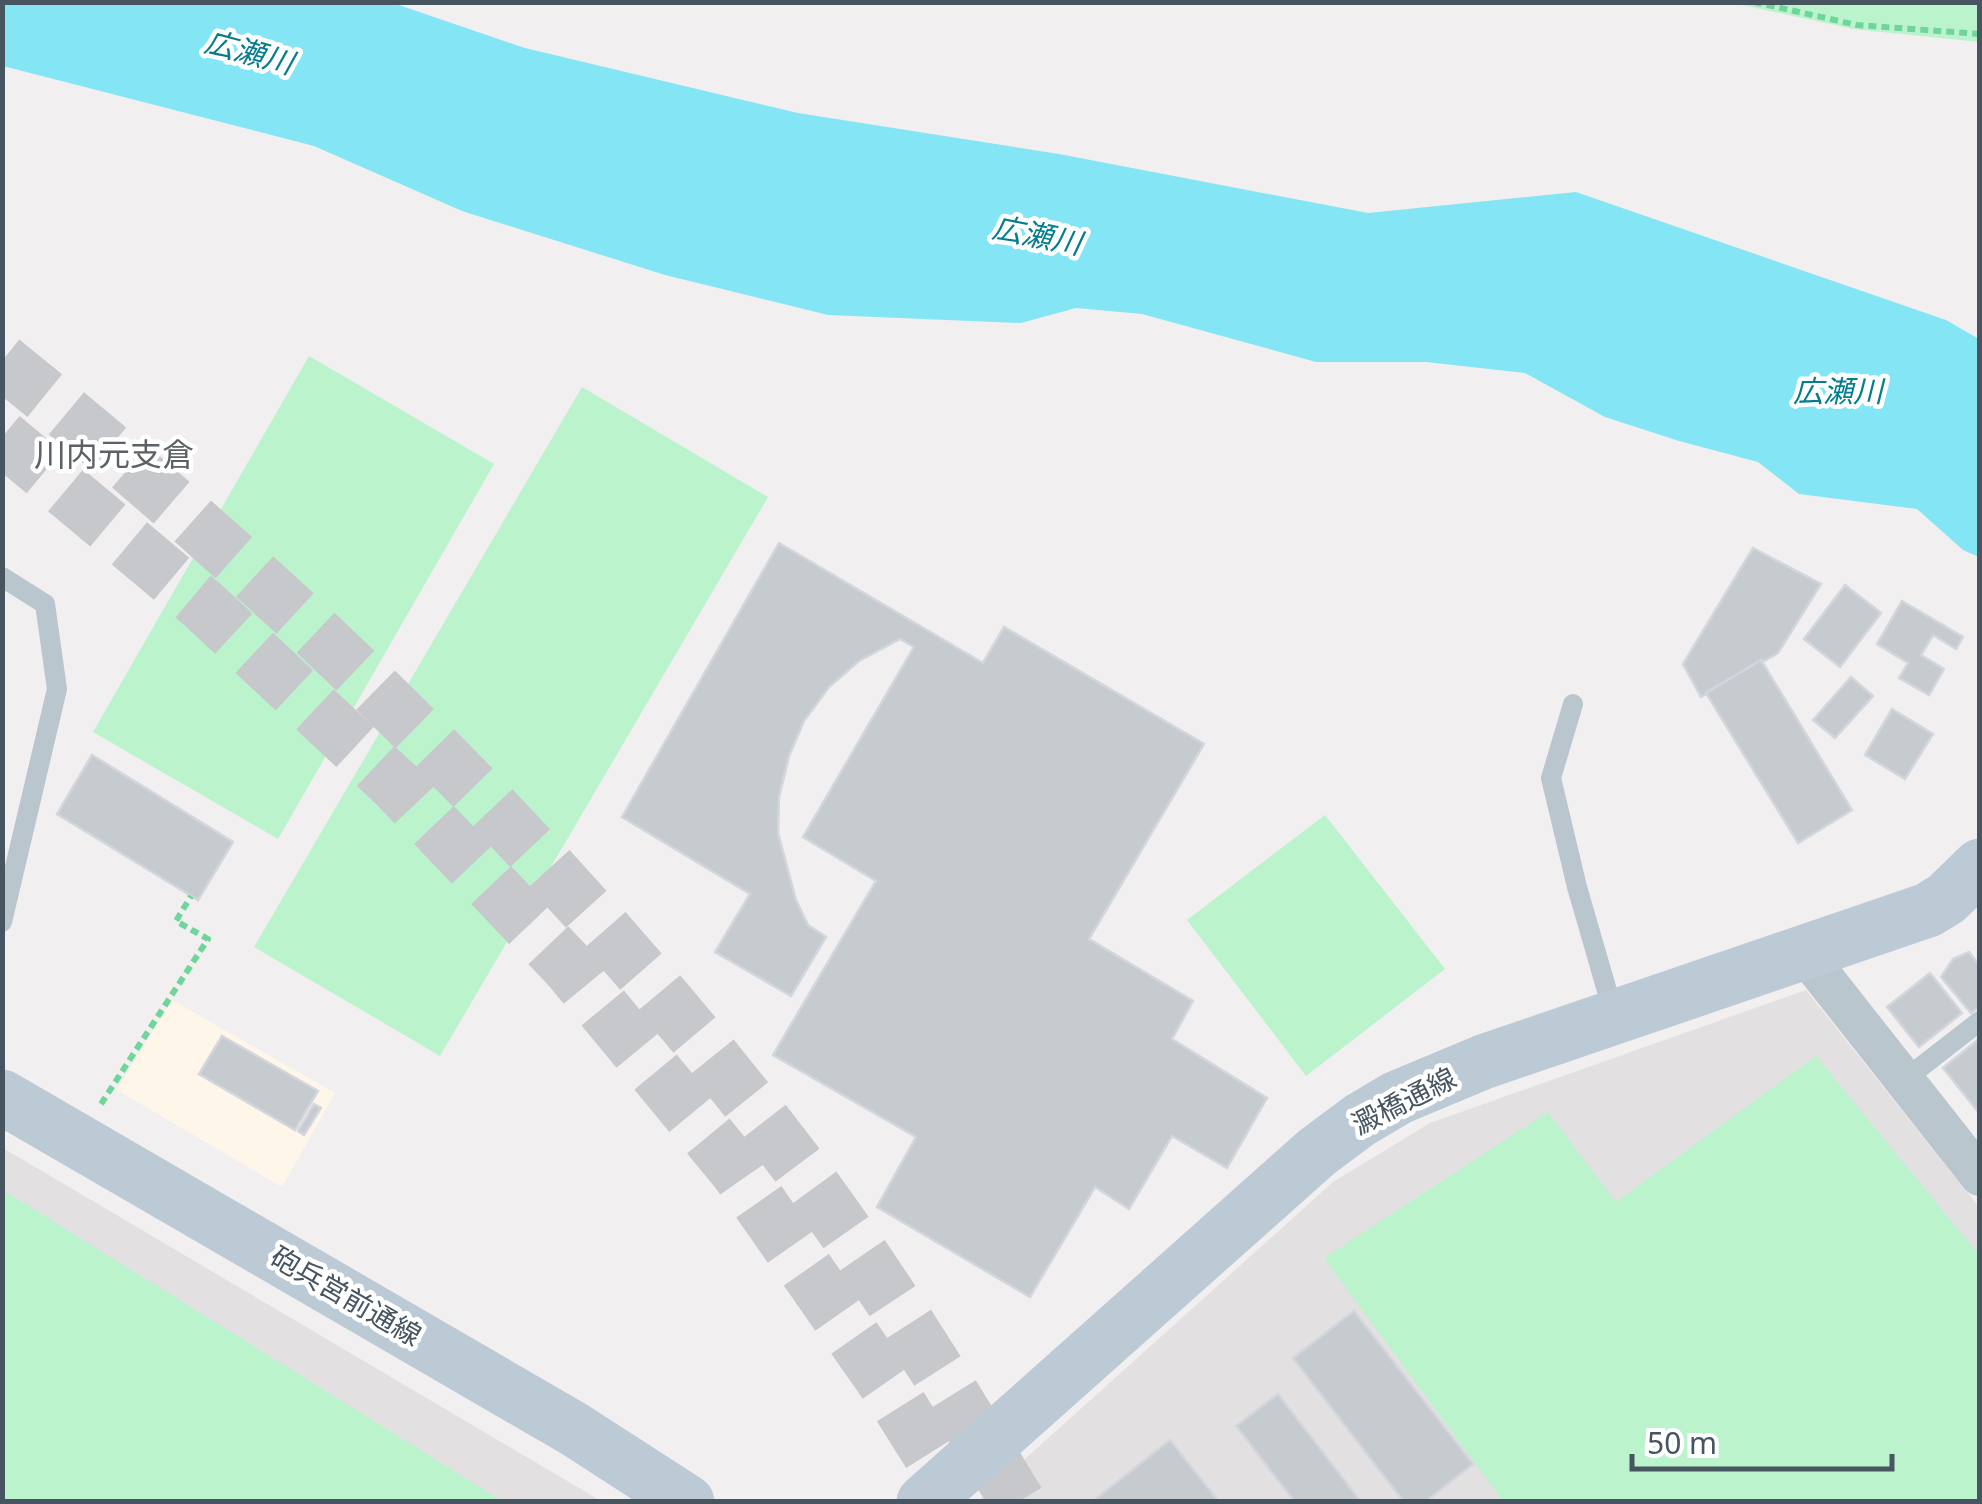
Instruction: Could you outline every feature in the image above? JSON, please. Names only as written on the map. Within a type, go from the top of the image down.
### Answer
[{"type":"street","name":"澱橋通線","points":[[924,1502],[1303,1165],[1360,1120],[1397,1098],[1482,1062],[1928,910],[1946,900],[1980,866]]},
{"type":"street","points":[[1805,954],[1980,1176]]},
{"type":"street","name":"砲兵営前通線","points":[[2,1097],[574,1429],[687,1502]]},
{"type":"lane","points":[[2,577],[45,604],[57,689],[2,922]]},
{"type":"lane","points":[[1574,704],[1551,778],[1577,887],[1615,1017]]},
{"type":"lane","points":[[1904,1080],[1980,1021]]},
{"type":"path","points":[[1754,2],[1857,26],[1980,34]]},
{"type":"path","points":[[101,1104],[208,939],[176,921],[191,896]]},
{"type":"shaded area","points":[[1806,990],[1979,1207],[1979,1501],[977,1502],[1333,1182],[1430,1123]]},
{"type":"shaded area","points":[[172,1000],[335,1093],[282,1187],[117,1090]]},
{"type":"shaded area","points":[[3,1148],[601,1501],[3,1501]]},
{"type":"green space","points":[[1733,3],[1979,3],[1979,42],[1853,29]]},
{"type":"green space","points":[[309,356],[494,464],[278,839],[93,732]]},
{"type":"green space","points":[[582,387],[768,497],[440,1056],[254,947]]},
{"type":"green space","points":[[1325,815],[1445,969],[1306,1076],[1187,920]]},
{"type":"green space","points":[[1816,1056],[1979,1255],[1979,1501],[1503,1501],[1324,1258],[1548,1112],[1616,1202]]},
{"type":"green space","points":[[3,1190],[502,1501],[3,1501]]},
{"type":"water","name":"広瀬川","points":[[2,3],[393,3],[525,48],[798,113],[1059,154],[1368,213],[1576,192],[1946,320],[1979,339],[1979,557],[1963,550],[1917,509],[1799,494],[1758,462],[1605,417],[1525,373],[1426,362],[1316,362],[1142,314],[1076,308],[1021,323],[828,315],[665,275],[462,211],[314,146],[3,66]]},
{"type":"building","points":[[779,543],[983,663],[1004,627],[1204,744],[1089,939],[1193,1001],[1172,1039],[1267,1098],[1227,1168],[1172,1136],[1129,1209],[1095,1187],[1030,1297],[877,1207],[916,1137],[773,1055],[876,881],[803,837],[914,647],[900,639],[859,661],[829,687],[804,721],[789,756],[779,797],[778,833],[796,900],[808,925],[826,937],[791,996],[715,952],[750,894],[622,817]]},
{"type":"building","points":[[1753,548],[1821,584],[1778,653],[1701,697],[1683,664]]},
{"type":"building","points":[[1845,585],[1881,613],[1840,667],[1804,639]]},
{"type":"building","points":[[1902,601],[1963,637],[1956,649],[1933,635],[1921,655],[1944,669],[1929,695],[1899,678],[1908,663],[1877,644]]},
{"type":"building","points":[[1761,660],[1852,810],[1798,843],[1706,693]]},
{"type":"building","points":[[1851,677],[1873,696],[1835,738],[1813,720]]},
{"type":"building","points":[[1892,709],[1933,734],[1905,779],[1865,755]]},
{"type":"building","points":[[92,755],[233,842],[198,900],[57,814]]},
{"type":"building","points":[[1969,952],[1977,962],[1980,960],[1980,1006],[1971,1013],[1941,977],[1953,959]]},
{"type":"building","points":[[1930,973],[1962,1013],[1919,1047],[1887,1007]]},
{"type":"building","points":[[222,1036],[318,1091],[295,1130],[199,1074]]},
{"type":"building","points":[[1980,1038],[1980,1113],[1979,1113],[1943,1068]]},
{"type":"building","points":[[314,1104],[321,1108],[304,1135],[298,1131]]},
{"type":"building","points":[[1354,1311],[1473,1464],[1425,1502],[1404,1502],[1293,1358]]},
{"type":"building","points":[[1278,1394],[1361,1502],[1295,1502],[1236,1426]]},
{"type":"building","points":[[1170,1440],[1219,1502],[1092,1502]]},
{"type":"tunnel","points":[[2,361],[213,539],[315,632],[414,728],[603,929],[693,1033],[843,1228],[1018,1502]]},
{"type":"tunnel","points":[[2,437],[203,605],[396,785],[569,967],[738,1172],[886,1384],[960,1502]]},
{"type":"district","name":"川内元支倉","points":[[114,455]]}]
